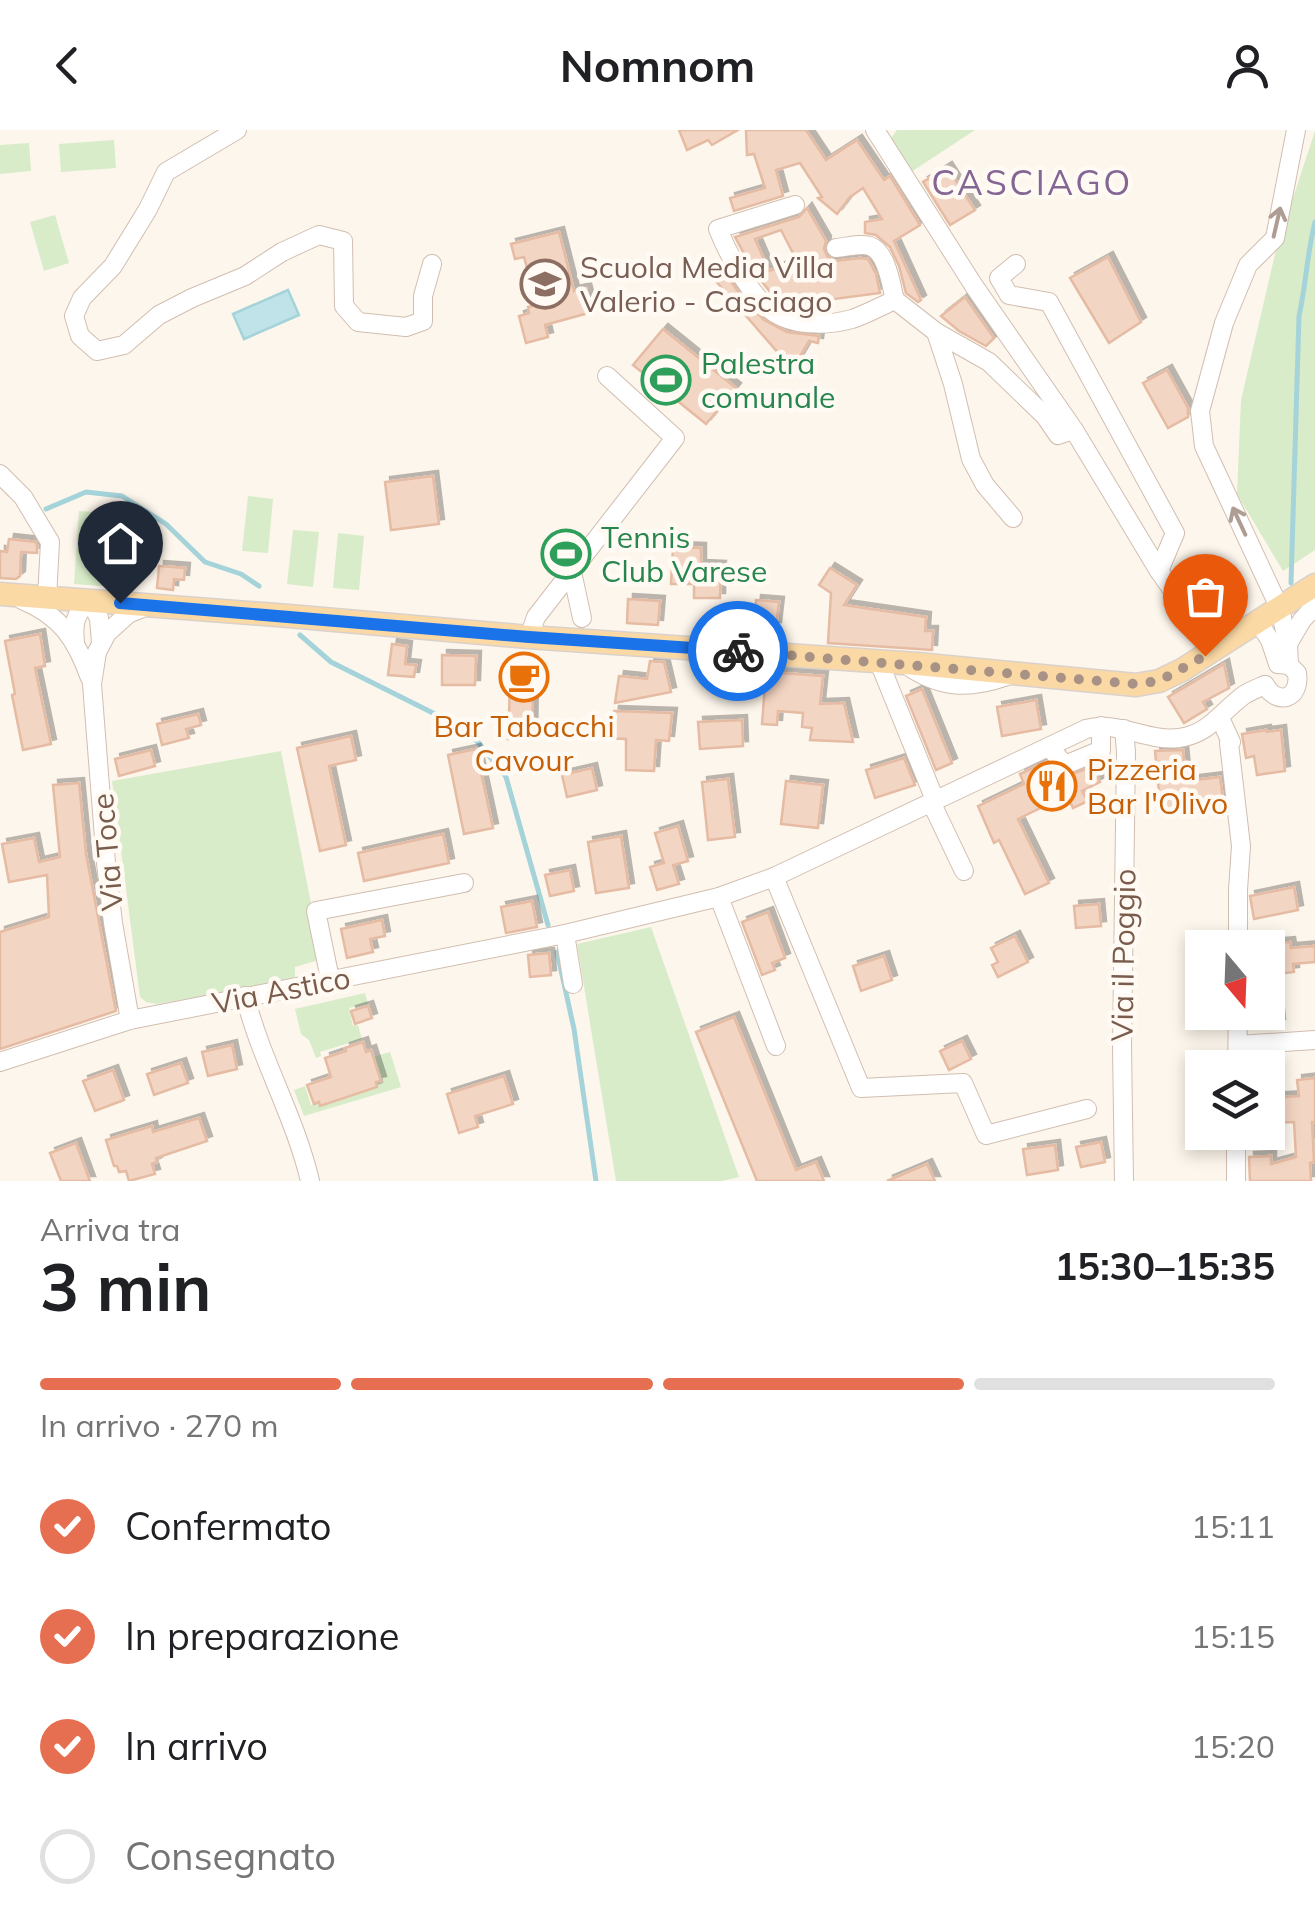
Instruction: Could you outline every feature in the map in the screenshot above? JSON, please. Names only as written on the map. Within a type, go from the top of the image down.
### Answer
[{"type":"main road","points":[[6,595],[1146,684],[1182,670],[1315,585]]},
{"type":"street","points":[[237,130],[166,172],[113,266],[82,298],[74,316],[80,336],[97,351],[124,345],[159,315],[244,276],[319,235],[343,241],[344,306],[358,322],[406,327],[423,321],[423,296],[432,264]]},
{"type":"street","points":[[1295,672],[1269,669],[1265,685],[1271,694],[1287,697],[1296,690],[1295,672],[1280,609],[1204,446],[1200,412],[1224,323],[1248,265],[1274,238],[1296,130]]},
{"type":"street","points":[[880,137],[974,286],[1074,430],[1159,571],[1215,650]]},
{"type":"street","points":[[795,205],[718,229],[729,258],[761,300],[780,316],[813,324],[850,320],[895,300]]},
{"type":"street","points":[[836,248],[870,246],[876,250],[895,300],[936,332],[989,362],[1045,416],[1058,435],[1074,430]]},
{"type":"street","points":[[974,286],[999,278],[1016,264]]},
{"type":"street","points":[[999,278],[1009,295],[1049,302],[1174,533],[1159,571]]},
{"type":"street","points":[[936,332],[971,459],[986,486],[1012,518]]},
{"type":"street","points":[[529,637],[536,617],[675,438],[607,376]]},
{"type":"street","points":[[0,474],[23,497],[50,542],[47,598]]},
{"type":"street","points":[[572,572],[582,618]]},
{"type":"street","name":"Via Toce","points":[[6,595],[47,613],[66,630],[92,684]]},
{"type":"street","points":[[75,642],[74,621],[90,601]]},
{"type":"street","name":"Via Toce","points":[[90,601],[99,618],[101,643],[92,684],[106,863],[130,1020]]},
{"type":"street","points":[[101,643],[128,614],[149,605]]},
{"type":"street","points":[[1288,644],[1315,606]]},
{"type":"street","points":[[1258,622],[1295,672]]},
{"type":"street","points":[[879,662],[964,871]]},
{"type":"street","points":[[1124,728],[1158,738],[1202,731],[1242,697],[1265,685]]},
{"type":"street","points":[[1220,718],[1230,742],[1242,846],[1238,930]]},
{"type":"street","name":"Via Astico","points":[[0,1062],[130,1020],[565,934],[719,897],[774,878],[1049,747],[1065,765],[1102,750],[1102,726],[1124,728]]},
{"type":"street","name":"Via il Poggio","points":[[1124,728],[1124,1181]]},
{"type":"street","points":[[774,878],[861,1088],[963,1083],[986,1135],[1088,1109]]},
{"type":"street","points":[[330,980],[316,911],[464,884]]},
{"type":"street","points":[[719,897],[776,1046]]},
{"type":"street","points":[[565,934],[574,984]]},
{"type":"street","points":[[246,996],[253,1026],[298,1139],[310,1181]]},
{"type":"street","points":[[1238,1030],[1238,1050]]},
{"type":"street","points":[[1238,1044],[1315,1040]]},
{"type":"street","points":[[1236,1150],[1236,1181]]},
{"type":"green space","points":[[897,130],[975,130],[905,176],[885,146]]},
{"type":"green space","points":[[1315,131],[1315,550],[1283,571],[1237,494],[1241,400],[1276,250]]},
{"type":"green space","points":[[114,140],[116,168],[61,172],[59,144]]},
{"type":"green space","points":[[29,143],[31,171],[0,174],[0,145]]},
{"type":"green space","points":[[55,215],[69,263],[44,271],[30,222]]},
{"type":"green space","points":[[248,496],[273,499],[268,553],[242,551]]},
{"type":"green space","points":[[79,511],[118,514],[113,587],[74,584]]},
{"type":"green space","points":[[293,530],[319,532],[313,587],[287,584]]},
{"type":"green space","points":[[338,533],[364,536],[359,590],[333,588]]},
{"type":"green space","points":[[281,751],[322,959],[295,967],[295,981],[157,1004],[146,1002],[140,997],[112,781]]},
{"type":"green space","points":[[651,927],[739,1177],[722,1181],[616,1181],[577,944]]},
{"type":"green space","points":[[365,993],[368,1004],[349,1008],[353,1026],[358,1025],[362,1039],[320,1052],[321,1056],[316,1058],[309,1040],[301,1034],[295,1009]]},
{"type":"green space","points":[[390,1052],[401,1087],[304,1116],[294,1090],[305,1086],[311,1105],[319,1102],[321,1106],[381,1081],[373,1057]]},
{"type":"water","points":[[288,290],[299,315],[244,339],[233,314]]},
{"type":"building","points":[[679,130],[738,130],[712,145],[708,140],[687,150]]},
{"type":"building","points":[[746,130],[806,130],[826,160],[857,140],[884,180],[890,176],[920,225],[894,241],[921,300],[918,302],[906,293],[890,247],[876,235],[865,233],[865,222],[882,219],[863,188],[837,214],[818,198],[822,197],[800,163],[776,170],[783,196],[734,211],[730,198],[765,188],[754,154],[747,155]]},
{"type":"building","points":[[947,167],[975,210],[950,225],[923,182]]},
{"type":"building","points":[[807,208],[826,241],[827,256],[835,261],[868,259],[880,293],[811,302],[815,311],[787,306],[771,293],[735,237],[799,217]],"holes":[[[781,230],[797,261],[769,271],[755,239]]]},
{"type":"building","points":[[559,232],[574,291],[586,288],[592,312],[545,325],[548,337],[526,343],[519,316],[537,305],[524,257],[515,259],[511,244]]},
{"type":"building","points":[[1108,257],[1141,322],[1109,343],[1070,278]]},
{"type":"building","points":[[724,271],[764,320],[787,332],[819,336],[818,343],[809,341],[795,365],[780,355],[714,279]]},
{"type":"building","points":[[965,297],[994,338],[986,346],[941,316]]},
{"type":"building","points":[[663,329],[736,388],[706,424],[633,365]]},
{"type":"building","points":[[1167,370],[1188,408],[1188,417],[1168,428],[1143,383]]},
{"type":"building","points":[[433,476],[439,524],[391,530],[385,482]]},
{"type":"building","points":[[9,539],[37,545],[37,553],[21,552],[20,576],[16,579],[0,578],[0,551],[7,552]]},
{"type":"building","points":[[673,547],[701,548],[701,565],[721,566],[720,598],[694,598],[694,584],[671,584]]},
{"type":"building","points":[[159,566],[185,568],[184,580],[174,579],[173,590],[157,588]]},
{"type":"building","points":[[830,568],[857,585],[844,605],[926,617],[925,631],[933,631],[932,650],[828,643],[831,593],[819,585]]},
{"type":"building","points":[[1214,595],[1226,615],[1212,624],[1198,605]]},
{"type":"building","points":[[628,599],[660,601],[658,625],[627,623]]},
{"type":"building","points":[[756,600],[779,602],[776,627],[754,624]]},
{"type":"building","points":[[40,634],[45,666],[35,668],[51,744],[23,750],[5,641]]},
{"type":"building","points":[[392,644],[407,646],[405,664],[416,665],[414,677],[388,675]]},
{"type":"building","points":[[442,655],[476,656],[475,685],[442,685]]},
{"type":"building","points":[[650,661],[664,662],[671,692],[615,703],[619,676],[647,679]]},
{"type":"building","points":[[1224,664],[1229,688],[1203,702],[1207,709],[1184,723],[1168,697]]},
{"type":"building","points":[[505,670],[538,671],[537,688],[533,688],[532,740],[508,739],[510,687],[504,687]]},
{"type":"building","points":[[766,672],[823,676],[820,704],[844,703],[853,742],[810,740],[812,728],[802,727],[803,713],[778,711],[777,725],[762,724]]},
{"type":"building","points":[[922,689],[952,763],[936,770],[906,696]]},
{"type":"building","points":[[1036,700],[1041,729],[1002,736],[997,707]]},
{"type":"building","points":[[614,711],[672,713],[669,741],[656,740],[654,771],[626,770],[626,739],[604,738],[606,719],[613,720]]},
{"type":"building","points":[[198,714],[201,725],[186,729],[189,738],[162,745],[157,724]]},
{"type":"building","points":[[742,720],[743,746],[700,749],[698,722]]},
{"type":"building","points":[[1281,730],[1285,771],[1257,775],[1254,756],[1246,758],[1242,734]]},
{"type":"building","points":[[351,736],[356,760],[329,766],[346,845],[320,851],[297,748]]},
{"type":"building","points":[[476,749],[493,828],[464,834],[448,755]]},
{"type":"building","points":[[151,750],[155,766],[119,776],[115,759]]},
{"type":"building","points":[[1183,750],[1186,781],[1220,777],[1224,806],[1161,813],[1155,751]]},
{"type":"building","points":[[904,758],[915,785],[875,798],[866,770]]},
{"type":"building","points":[[1046,762],[1063,777],[1092,767],[1100,782],[1082,791],[1088,801],[1073,808],[1068,797],[1018,819],[1049,883],[1025,894],[999,840],[994,843],[978,806],[1024,784],[1020,774]]},
{"type":"building","points":[[592,768],[597,790],[567,797],[562,775]]},
{"type":"building","points":[[728,779],[735,837],[708,840],[702,782]]},
{"type":"building","points":[[786,781],[823,785],[818,828],[781,824]]},
{"type":"building","points":[[79,783],[86,854],[116,1011],[0,1049],[0,932],[49,917],[47,875],[9,882],[2,844],[34,838],[39,862],[60,857],[53,785]]},
{"type":"building","points":[[678,826],[688,861],[673,865],[679,884],[657,890],[650,867],[664,863],[655,833]]},
{"type":"building","points":[[443,834],[449,863],[364,881],[358,853]]},
{"type":"building","points":[[621,836],[629,888],[596,893],[588,842]]},
{"type":"building","points":[[570,870],[574,891],[550,896],[545,875]]},
{"type":"building","points":[[1294,887],[1298,910],[1254,919],[1250,896]]},
{"type":"building","points":[[532,901],[537,927],[506,933],[501,907]]},
{"type":"building","points":[[1099,904],[1101,926],[1076,928],[1074,906]]},
{"type":"building","points":[[768,912],[785,958],[772,963],[775,970],[762,975],[742,922]]},
{"type":"building","points":[[382,920],[385,936],[370,939],[373,952],[347,958],[341,929]]},
{"type":"building","points":[[1015,936],[1028,962],[998,977],[992,965],[998,962],[991,948]]},
{"type":"building","points":[[1285,942],[1290,942],[1291,948],[1315,946],[1315,962],[1293,964],[1294,972],[1285,973]]},
{"type":"building","points":[[549,953],[551,975],[530,977],[528,955]]},
{"type":"building","points":[[884,956],[892,980],[861,991],[853,966]]},
{"type":"building","points":[[368,1006],[372,1018],[355,1024],[351,1011]]},
{"type":"building","points":[[734,1017],[796,1170],[816,1162],[824,1181],[757,1181],[696,1032]]},
{"type":"building","points":[[962,1041],[971,1059],[949,1070],[940,1051]]},
{"type":"building","points":[[363,1042],[366,1052],[371,1050],[381,1081],[376,1082],[377,1087],[320,1106],[319,1102],[314,1104],[307,1085],[331,1077],[325,1058]]},
{"type":"building","points":[[232,1045],[237,1069],[208,1076],[202,1052]]},
{"type":"building","points":[[181,1063],[188,1083],[154,1095],[147,1074]]},
{"type":"building","points":[[113,1070],[124,1100],[95,1111],[83,1081]]},
{"type":"building","points":[[504,1076],[513,1104],[475,1116],[478,1127],[459,1133],[447,1094]]},
{"type":"building","points":[[1315,1078],[1311,1181],[1250,1181],[1249,1157],[1271,1156],[1271,1164],[1296,1157],[1294,1122],[1285,1122],[1285,1097],[1299,1096],[1297,1080]]},
{"type":"building","points":[[199,1118],[207,1141],[156,1158],[157,1162],[152,1164],[155,1174],[129,1181],[126,1171],[119,1172],[114,1166],[106,1140],[152,1126],[153,1132]]},
{"type":"building","points":[[1101,1142],[1105,1162],[1081,1167],[1076,1147]]},
{"type":"building","points":[[76,1143],[90,1181],[61,1181],[50,1153]]},
{"type":"building","points":[[1055,1145],[1058,1170],[1027,1175],[1023,1149]]},
{"type":"building","points":[[927,1164],[935,1181],[887,1181]]},
{"type":"waterway","points":[[1291,583],[1299,316],[1315,222]]},
{"type":"waterway","points":[[46,509],[86,492],[122,496],[166,524],[205,562],[241,574],[259,586]]},
{"type":"waterway","points":[[300,635],[331,662],[457,725],[478,742],[506,777],[548,925]]},
{"type":"waterway","points":[[557,952],[574,1029],[596,1181]]},
{"type":"way so far","points":[[738,651],[1136,684],[1159,681],[1205,656]]},
{"type":"place","name":"Scuola Media Villa Valerio - Casciago","points":[[545,284]]},
{"type":"place","name":"Palestra comunale","points":[[666,380]]},
{"type":"place","name":"Tennis Club Varese","points":[[566,554]]},
{"type":"place","name":"Bar Tabacchi Cavour","points":[[524,677]]},
{"type":"place","name":"Pizzeria Bar l'Olivo","points":[[1052,786]]},
{"type":"district","name":"CASCIAGO","points":[[1032,182]]},
{"type":"route","points":[[120,603],[738,651]]}]
